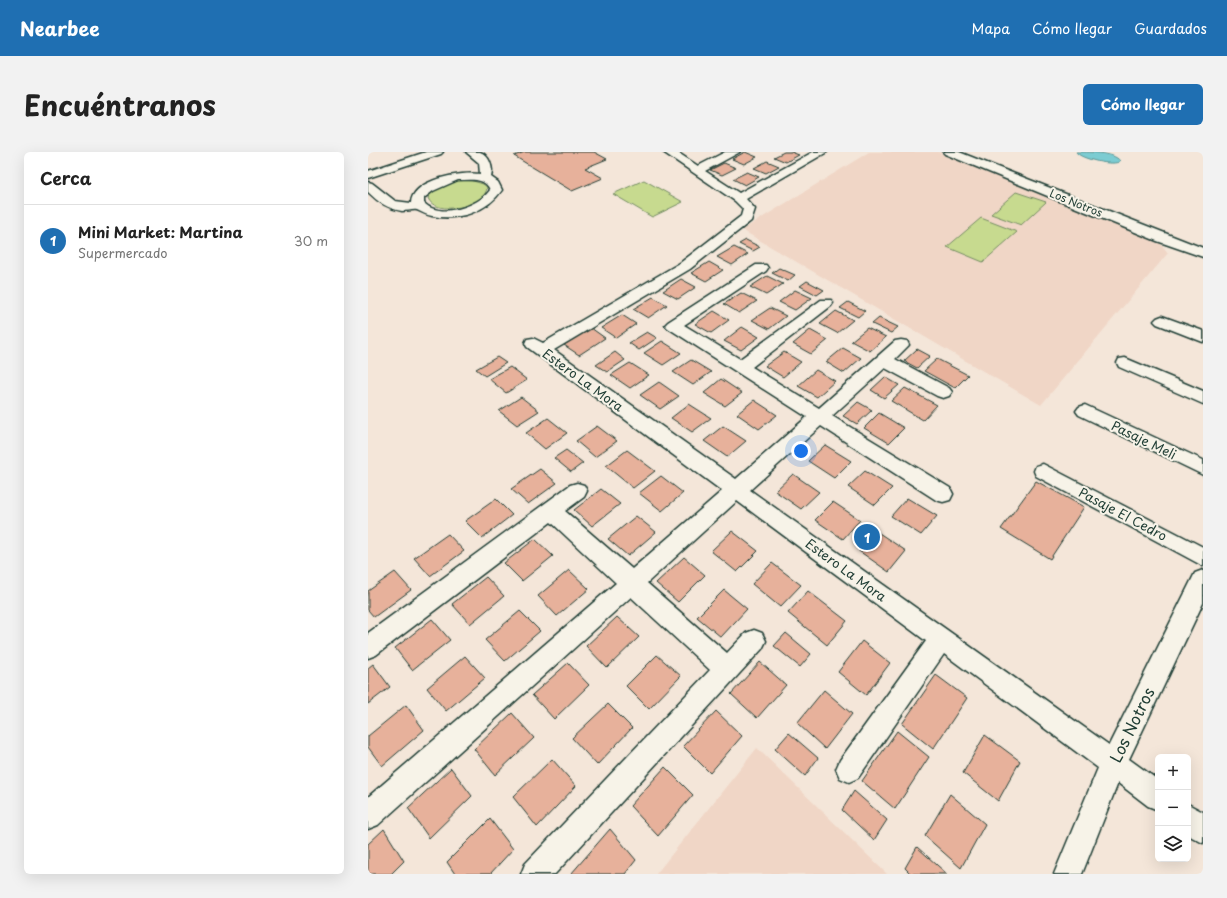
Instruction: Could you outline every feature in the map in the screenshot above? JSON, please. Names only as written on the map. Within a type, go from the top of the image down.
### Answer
[{"type":"street","points":[[368,175],[437,152]]},
{"type":"street","points":[[472,152],[485,162],[488,172],[485,178]]},
{"type":"street","points":[[669,152],[739,198],[821,152]]},
{"type":"street","points":[[698,170],[734,152]]},
{"type":"street","name":"Los Notros","points":[[949,152],[1162,238],[1203,253]]},
{"type":"street","points":[[458,177],[485,178],[491,181],[496,190],[489,200],[472,208],[451,213],[441,213],[424,209],[420,206],[418,201],[423,191],[438,182],[458,177]]},
{"type":"street","points":[[368,186],[390,205],[404,208],[420,206]]},
{"type":"street","name":"Estero La Mora","points":[[739,198],[749,209],[749,213],[747,218],[724,238],[679,270],[538,347],[1155,794]]},
{"type":"street","points":[[761,268],[673,325],[943,494]]},
{"type":"street","points":[[741,367],[826,304]]},
{"type":"street","points":[[1162,321],[1203,338]]},
{"type":"street","points":[[368,815],[901,345]]},
{"type":"street","points":[[884,360],[943,392]]},
{"type":"street","points":[[1125,363],[1203,398]]},
{"type":"street","name":"Pasaje Meli","points":[[1085,411],[1203,468]]},
{"type":"street","name":"Pasaje El Cedro","points":[[1043,471],[1203,557]]},
{"type":"street","points":[[368,647],[577,491]]},
{"type":"street","points":[[551,510],[728,670]]},
{"type":"street","name":"Los Notros","points":[[1068,874],[1113,764],[1203,581]]},
{"type":"street","points":[[849,769],[941,639]]},
{"type":"street","points":[[535,874],[754,641]]},
{"type":"street","points":[[1191,820],[1203,829]]},
{"type":"shaded area","points":[[869,152],[938,152],[1160,243],[1168,253],[1041,405],[742,230]]},
{"type":"shaded area","points":[[757,748],[887,874],[656,874]]},
{"type":"green space","points":[[470,180],[483,184],[487,187],[485,194],[479,200],[470,204],[460,207],[440,207],[432,204],[428,198],[431,193],[446,183]]},
{"type":"green space","points":[[644,180],[683,202],[652,217],[613,194]]},
{"type":"green space","points":[[1016,192],[1046,202],[1021,225],[991,214]]},
{"type":"green space","points":[[981,218],[1017,232],[983,262],[947,247]]},
{"type":"water","points":[[1076,152],[1106,154],[1117,158],[1120,161],[1117,163],[1105,163],[1090,160]]},
{"type":"building","points":[[525,152],[594,152],[607,159],[585,168],[603,178],[572,191],[514,156]]},
{"type":"building","points":[[745,152],[757,157],[744,164],[732,159]]},
{"type":"building","points":[[784,152],[791,152],[799,155],[786,162],[774,157]]},
{"type":"building","points":[[767,161],[779,166],[766,173],[754,168]]},
{"type":"building","points":[[724,163],[736,168],[722,175],[710,170]]},
{"type":"building","points":[[747,172],[759,177],[745,185],[733,179]]},
{"type":"building","points":[[746,240],[760,247],[753,251],[739,244]]},
{"type":"building","points":[[734,247],[748,254],[732,265],[717,257]]},
{"type":"building","points":[[709,262],[723,270],[706,281],[691,273]]},
{"type":"building","points":[[779,268],[795,275],[788,281],[772,273]]},
{"type":"building","points":[[767,276],[783,284],[766,295],[750,287]]},
{"type":"building","points":[[681,279],[696,287],[678,299],[663,291]]},
{"type":"building","points":[[807,281],[824,290],[817,295],[800,286]]},
{"type":"building","points":[[795,290],[812,298],[795,310],[779,302]]},
{"type":"building","points":[[741,293],[757,301],[739,313],[724,304]]},
{"type":"building","points":[[653,297],[667,305],[648,318],[633,309]]},
{"type":"building","points":[[848,302],[865,311],[858,317],[840,308]]},
{"type":"building","points":[[770,308],[786,316],[769,329],[752,320]]},
{"type":"building","points":[[714,311],[729,320],[711,333],[695,324]]},
{"type":"building","points":[[836,311],[853,320],[837,333],[820,324]]},
{"type":"building","points":[[622,315],[636,324],[616,338],[601,328]]},
{"type":"building","points":[[879,318],[898,327],[891,333],[872,324]]},
{"type":"building","points":[[742,327],[759,337],[741,350],[724,341]]},
{"type":"building","points":[[591,328],[605,338],[579,355],[564,345]]},
{"type":"building","points":[[867,328],[886,337],[870,351],[851,341]]},
{"type":"building","points":[[810,330],[828,340],[811,354],[793,344]]},
{"type":"building","points":[[647,332],[657,338],[639,350],[629,343]]},
{"type":"building","points":[[662,341],[681,353],[663,365],[644,353]]},
{"type":"building","points":[[843,348],[861,358],[844,373],[826,362]]},
{"type":"building","points":[[917,349],[930,356],[917,368],[904,361]]},
{"type":"building","points":[[615,352],[625,360],[607,372],[596,365]]},
{"type":"building","points":[[784,352],[801,362],[783,377],[765,366]]},
{"type":"building","points":[[497,357],[506,363],[485,376],[476,369]]},
{"type":"building","points":[[937,359],[968,375],[955,388],[924,371]]},
{"type":"building","points":[[691,360],[711,372],[693,385],[673,372]]},
{"type":"building","points":[[630,363],[649,375],[630,388],[611,375]]},
{"type":"building","points":[[510,367],[527,380],[506,393],[489,379]]},
{"type":"building","points":[[816,370],[835,381],[817,397],[798,386]]},
{"type":"building","points":[[885,377],[899,385],[884,398],[871,390]]},
{"type":"building","points":[[721,379],[742,393],[725,406],[704,393]]},
{"type":"building","points":[[659,382],[679,396],[660,409],[640,395]]},
{"type":"building","points":[[905,388],[937,405],[923,420],[891,401]]},
{"type":"building","points":[[521,397],[539,411],[517,425],[499,411]]},
{"type":"building","points":[[754,400],[777,415],[759,429],[737,414]]},
{"type":"building","points":[[858,402],[872,410],[857,424],[843,416]]},
{"type":"building","points":[[689,404],[711,418],[692,432],[671,418]]},
{"type":"building","points":[[879,413],[904,428],[889,443],[864,428]]},
{"type":"building","points":[[548,418],[567,433],[545,449],[526,433]]},
{"type":"building","points":[[597,426],[617,441],[595,457],[576,441]]},
{"type":"building","points":[[723,426],[746,441],[727,457],[704,441]]},
{"type":"building","points":[[825,445],[851,461],[834,478],[808,461]]},
{"type":"building","points":[[566,450],[583,463],[571,472],[554,458]]},
{"type":"building","points":[[627,450],[655,471],[633,488],[606,466]]},
{"type":"building","points":[[540,469],[557,483],[528,504],[511,489]]},
{"type":"building","points":[[865,471],[892,488],[875,505],[848,487]]},
{"type":"building","points":[[793,474],[819,492],[801,509],[775,491]]},
{"type":"building","points":[[661,476],[683,493],[662,511],[639,493]]},
{"type":"building","points":[[1036,481],[1084,507],[1050,559],[1001,529]]},
{"type":"building","points":[[601,489],[620,504],[592,526],[574,510]]},
{"type":"building","points":[[907,498],[937,516],[921,535],[891,516]]},
{"type":"building","points":[[496,499],[512,515],[482,538],[465,521]]},
{"type":"building","points":[[833,502],[860,520],[843,539],[815,520]]},
{"type":"building","points":[[636,516],[656,532],[628,556],[608,539]]},
{"type":"building","points":[[732,531],[758,551],[737,572],[711,551]]},
{"type":"building","points":[[876,531],[906,551],[889,572],[859,551]]},
{"type":"building","points":[[448,534],[464,551],[430,576],[414,558]]},
{"type":"building","points":[[535,539],[553,556],[522,581],[504,563]]},
{"type":"building","points":[[684,557],[705,575],[678,602],[656,583]]},
{"type":"building","points":[[772,563],[801,585],[780,607],[752,584]]},
{"type":"building","points":[[569,570],[589,589],[557,616],[538,596]]},
{"type":"building","points":[[395,572],[411,590],[374,617],[368,610],[368,591]]},
{"type":"building","points":[[486,577],[504,596],[470,624],[452,604]]},
{"type":"building","points":[[724,590],[747,609],[721,637],[697,617]]},
{"type":"building","points":[[808,591],[847,621],[827,645],[788,613]]},
{"type":"building","points":[[520,611],[540,631],[505,661],[485,640]]},
{"type":"building","points":[[617,617],[639,637],[607,668],[586,646]]},
{"type":"building","points":[[432,619],[450,640],[412,670],[395,648]]},
{"type":"building","points":[[786,633],[811,654],[800,667],[774,646]]},
{"type":"building","points":[[862,641],[890,663],[866,695],[838,672]]},
{"type":"building","points":[[657,655],[681,676],[649,709],[626,686]]},
{"type":"building","points":[[465,656],[485,678],[446,711],[427,688]]},
{"type":"building","points":[[760,662],[786,685],[757,718],[731,694]]},
{"type":"building","points":[[568,663],[589,685],[554,719],[532,695]]},
{"type":"building","points":[[373,664],[390,687],[368,704],[368,668]]},
{"type":"building","points":[[936,675],[967,698],[933,749],[902,724]]},
{"type":"building","points":[[824,690],[852,714],[825,749],[797,723]]},
{"type":"building","points":[[608,704],[632,728],[597,765],[572,738]]},
{"type":"building","points":[[406,705],[424,730],[382,766],[368,747],[368,736]]},
{"type":"building","points":[[716,711],[742,736],[710,773],[683,746]]},
{"type":"building","points":[[512,713],[534,738],[495,775],[474,749]]},
{"type":"building","points":[[897,731],[929,757],[895,809],[862,781]]},
{"type":"building","points":[[789,733],[818,758],[805,776],[775,749]]},
{"type":"building","points":[[985,735],[1020,761],[998,801],[963,773]]},
{"type":"building","points":[[552,759],[576,786],[537,827],[513,797]]},
{"type":"building","points":[[665,767],[693,795],[658,836],[630,806]]},
{"type":"building","points":[[451,768],[472,796],[429,838],[408,808]]},
{"type":"building","points":[[854,791],[887,820],[874,840],[842,810]]},
{"type":"building","points":[[950,794],[985,824],[961,868],[925,836]]},
{"type":"building","points":[[490,819],[513,849],[490,874],[455,874],[447,862]]},
{"type":"building","points":[[384,829],[404,861],[391,874],[368,874],[368,844]]},
{"type":"building","points":[[610,829],[636,860],[625,874],[571,874]]},
{"type":"building","points":[[917,847],[947,874],[911,874],[905,868]]},
{"type":"place","name":"Mini Market: Martina","points":[[867,537]]}]
